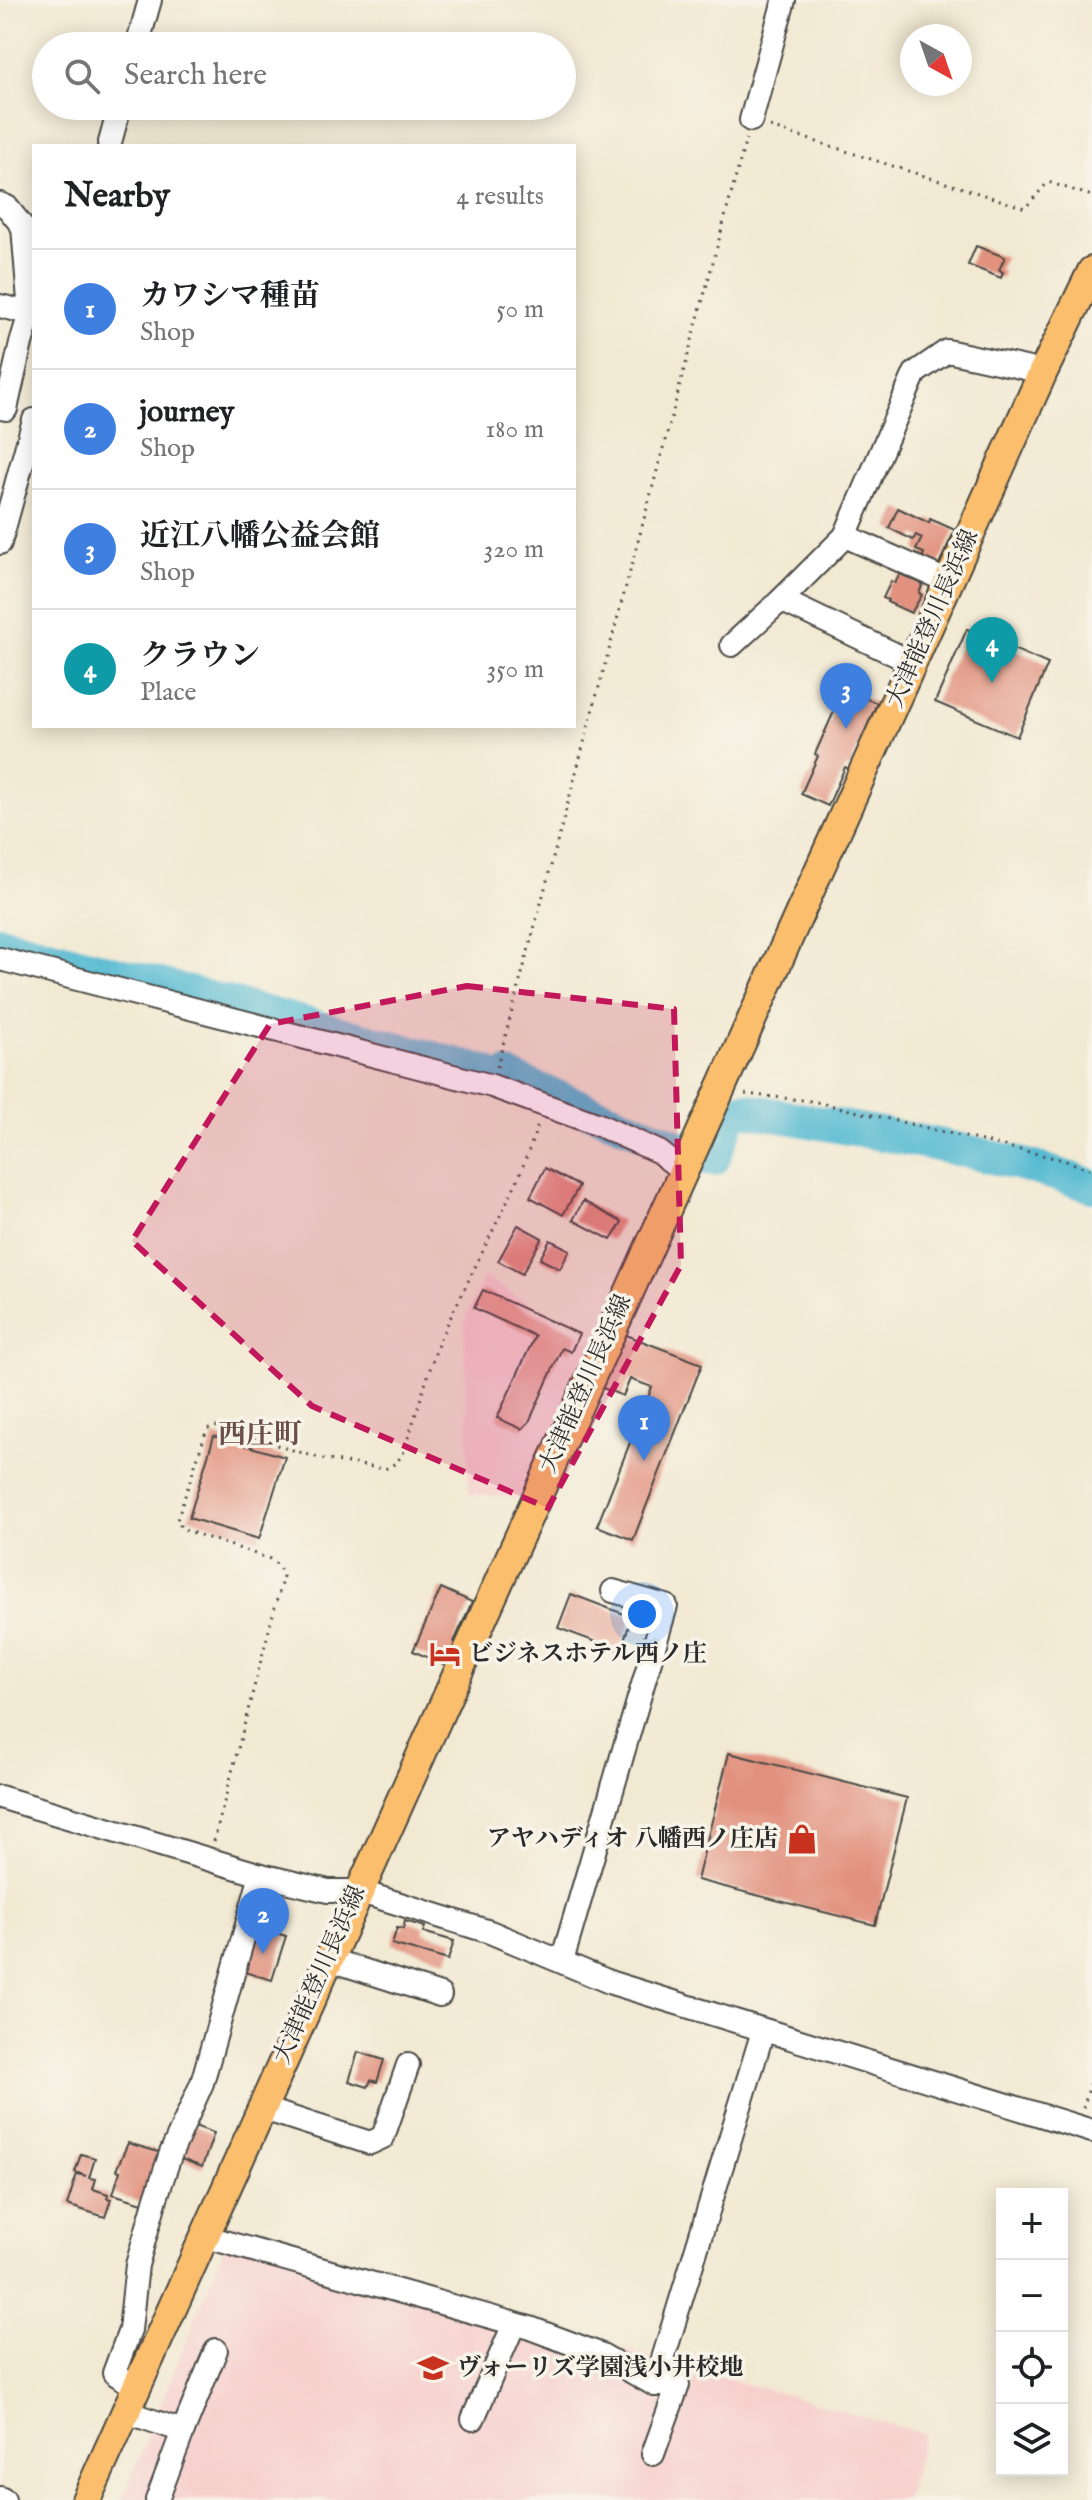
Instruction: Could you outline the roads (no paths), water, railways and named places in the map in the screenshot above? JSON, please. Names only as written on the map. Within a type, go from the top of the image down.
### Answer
[{"type":"main road","name":"大津能登川長浜線","points":[[86,2500],[682,1170],[1043,372],[1092,271]]},
{"type":"street","points":[[141,32],[150,0]]},
{"type":"street","points":[[751,120],[784,0]]},
{"type":"street","points":[[110,144],[116,120]]},
{"type":"street","points":[[0,204],[7,207],[23,227],[30,313],[6,409],[0,408]]},
{"type":"street","points":[[0,306],[30,313]]},
{"type":"street","points":[[732,645],[845,536],[915,373],[947,351],[1043,372]]},
{"type":"street","points":[[0,543],[32,427]]},
{"type":"street","points":[[845,536],[949,582]]},
{"type":"street","points":[[781,600],[913,663]]},
{"type":"street","points":[[0,959],[492,1086],[599,1125],[659,1152],[682,1170]]},
{"type":"street","points":[[562,1961],[666,1606],[613,1591]]},
{"type":"street","points":[[0,1797],[261,1875],[328,1891],[358,1891],[490,1932],[612,1983],[1085,2129]]},
{"type":"street","points":[[183,2431],[131,2400],[114,2373],[130,2330],[137,2265],[171,2153],[202,2083],[261,1875]]},
{"type":"street","points":[[328,1959],[440,1995]]},
{"type":"street","points":[[655,2385],[763,2031]]},
{"type":"street","points":[[261,2108],[370,2143],[383,2137],[408,2065]]},
{"type":"street","points":[[203,2236],[514,2324],[602,2355],[655,2385],[678,2385],[653,2454]]},
{"type":"street","points":[[473,2419],[514,2324]]},
{"type":"street","points":[[157,2500],[216,2350]]},
{"type":"waterway","points":[[0,942],[485,1072]]},
{"type":"waterway","points":[[506,1076],[682,1148]]},
{"type":"waterway","points":[[701,1157],[713,1159],[731,1115],[743,1109],[963,1150],[1092,1186]]},
{"type":"place","name":"クラウン","points":[[992,683]]},
{"type":"place","name":"近江八幡公益会館","points":[[846,729]]},
{"type":"place","name":"カワシマ種苗","points":[[644,1461]]},
{"type":"place","name":"ビジネスホテル西ノ庄","points":[[445,1654]]},
{"type":"place","name":"アヤハディオ 八幡西ノ庄店","points":[[802,1839]]},
{"type":"place","name":"journey","points":[[263,1954]]},
{"type":"place","name":"ヴォーリズ学園浅小井校地","points":[[433,2368]]},
{"type":"district","name":"西庄町","points":[[260,1435]]}]
